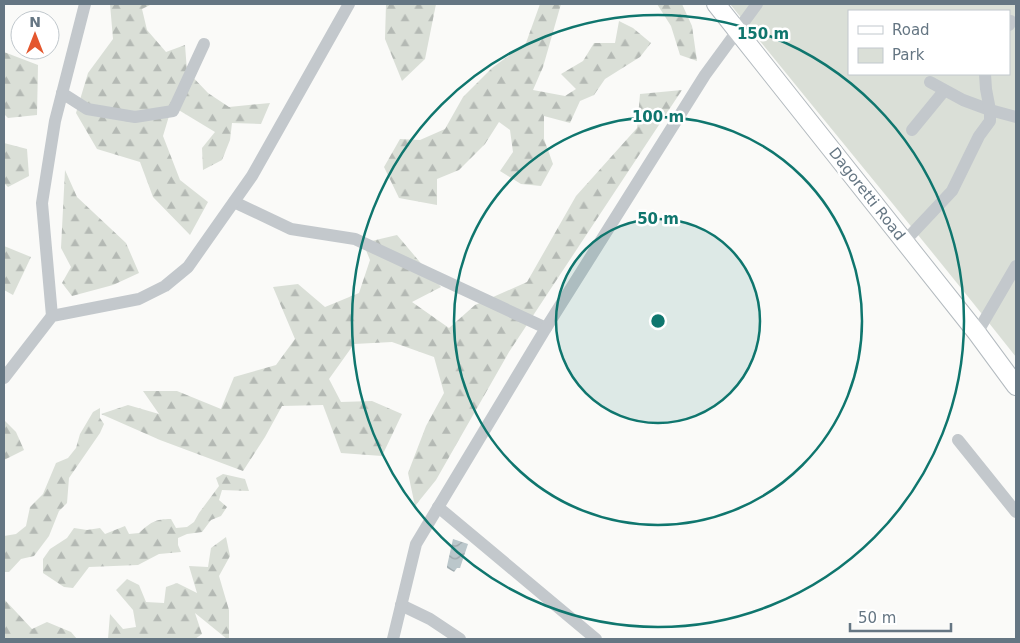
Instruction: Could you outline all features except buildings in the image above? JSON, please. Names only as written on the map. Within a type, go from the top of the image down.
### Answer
[{"type":"main road","name":"Dagoretti Road","points":[[716,4],[977,333],[1016,386]]},
{"type":"street","points":[[52,316],[42,203],[54,121],[85,4]]},
{"type":"street","points":[[4,378],[52,316],[139,299],[165,286],[188,267],[252,176],[349,4]]},
{"type":"street","points":[[394,639],[416,544],[546,328],[704,75],[756,4]]},
{"type":"street","points":[[62,94],[87,110],[135,117],[173,112],[204,44]]},
{"type":"street","points":[[904,242],[952,192],[979,136],[990,120],[985,75]]},
{"type":"street","points":[[930,82],[944,91],[990,110],[1016,117]]},
{"type":"street","points":[[912,130],[944,91]]},
{"type":"street","points":[[234,202],[291,229],[355,239],[546,328]]},
{"type":"street","points":[[977,333],[1016,266]]},
{"type":"street","points":[[958,440],[1016,512]]},
{"type":"street","points":[[438,507],[596,639]]},
{"type":"street","points":[[401,605],[430,619],[460,639]]},
{"type":"green space","points":[[110,4],[152,4],[142,9],[147,30],[166,52],[185,45],[187,71],[208,93],[229,107],[270,103],[261,124],[232,123],[230,140],[222,160],[203,170],[202,148],[215,132],[172,106],[163,136],[180,180],[208,202],[190,235],[153,197],[140,162],[97,149],[76,113],[88,73],[113,39]]},
{"type":"green space","points":[[386,4],[436,4],[425,59],[402,81],[385,39]]},
{"type":"green space","points":[[540,4],[561,4],[543,67],[533,90],[565,96],[576,89],[561,74],[583,61],[594,43],[615,43],[619,21],[633,28],[651,43],[640,57],[605,79],[594,95],[580,101],[570,123],[544,116],[544,139],[553,164],[541,186],[521,184],[500,171],[513,152],[510,130],[499,122],[485,144],[459,170],[437,179],[437,205],[399,198],[384,167],[400,139],[420,140],[445,129],[463,97],[492,68],[526,43]]},
{"type":"green space","points":[[657,4],[682,4],[692,26],[697,61],[680,55],[671,26]]},
{"type":"green space","points":[[730,4],[1016,4],[1016,357]]},
{"type":"green space","points":[[4,52],[10,54],[10,60],[25,60],[38,65],[37,115],[8,118],[4,114]]},
{"type":"green space","points":[[682,90],[509,352],[436,480],[415,506],[408,473],[426,426],[444,393],[434,357],[392,342],[354,344],[329,379],[341,402],[372,401],[402,414],[382,456],[341,453],[323,405],[282,406],[243,471],[160,440],[101,414],[128,405],[159,414],[143,391],[177,391],[221,409],[234,377],[276,365],[295,339],[273,287],[298,284],[325,307],[359,293],[370,260],[363,243],[397,235],[441,287],[412,302],[449,328],[475,305],[527,282],[576,196],[637,128],[640,94]]},
{"type":"green space","points":[[4,143],[27,149],[29,176],[8,187],[4,183]]},
{"type":"green space","points":[[65,170],[77,197],[126,243],[139,273],[113,285],[72,296],[62,283],[71,267],[61,248]]},
{"type":"green space","points":[[4,246],[31,257],[13,295],[4,290]]},
{"type":"green space","points":[[100,408],[100,418],[104,424],[100,433],[69,478],[67,503],[59,511],[49,536],[34,556],[21,559],[9,572],[4,572],[4,536],[16,534],[26,526],[30,507],[43,494],[56,463],[68,458],[76,448],[80,434],[93,412]]},
{"type":"green space","points":[[4,420],[16,432],[24,450],[4,460]]},
{"type":"green space","points":[[223,474],[245,479],[249,491],[222,490],[219,500],[227,507],[221,516],[211,520],[202,532],[187,534],[178,538],[181,552],[159,554],[138,565],[89,567],[73,588],[64,587],[43,573],[43,559],[50,549],[67,538],[74,528],[87,530],[100,528],[105,534],[125,526],[129,534],[139,533],[157,521],[171,519],[176,528],[187,527],[194,522],[219,486],[216,478]]},
{"type":"green space","points":[[226,537],[230,556],[219,576],[229,610],[229,639],[195,613],[202,634],[195,639],[108,639],[110,614],[123,629],[136,627],[133,610],[116,590],[127,579],[139,585],[146,602],[164,603],[166,587],[177,583],[197,593],[189,566],[208,567],[211,548]]},
{"type":"green space","points":[[4,599],[32,629],[47,622],[71,632],[77,639],[4,639]]},
{"type":"water","points":[[453,539],[468,544],[460,568],[457,568],[454,572],[447,568]]}]
